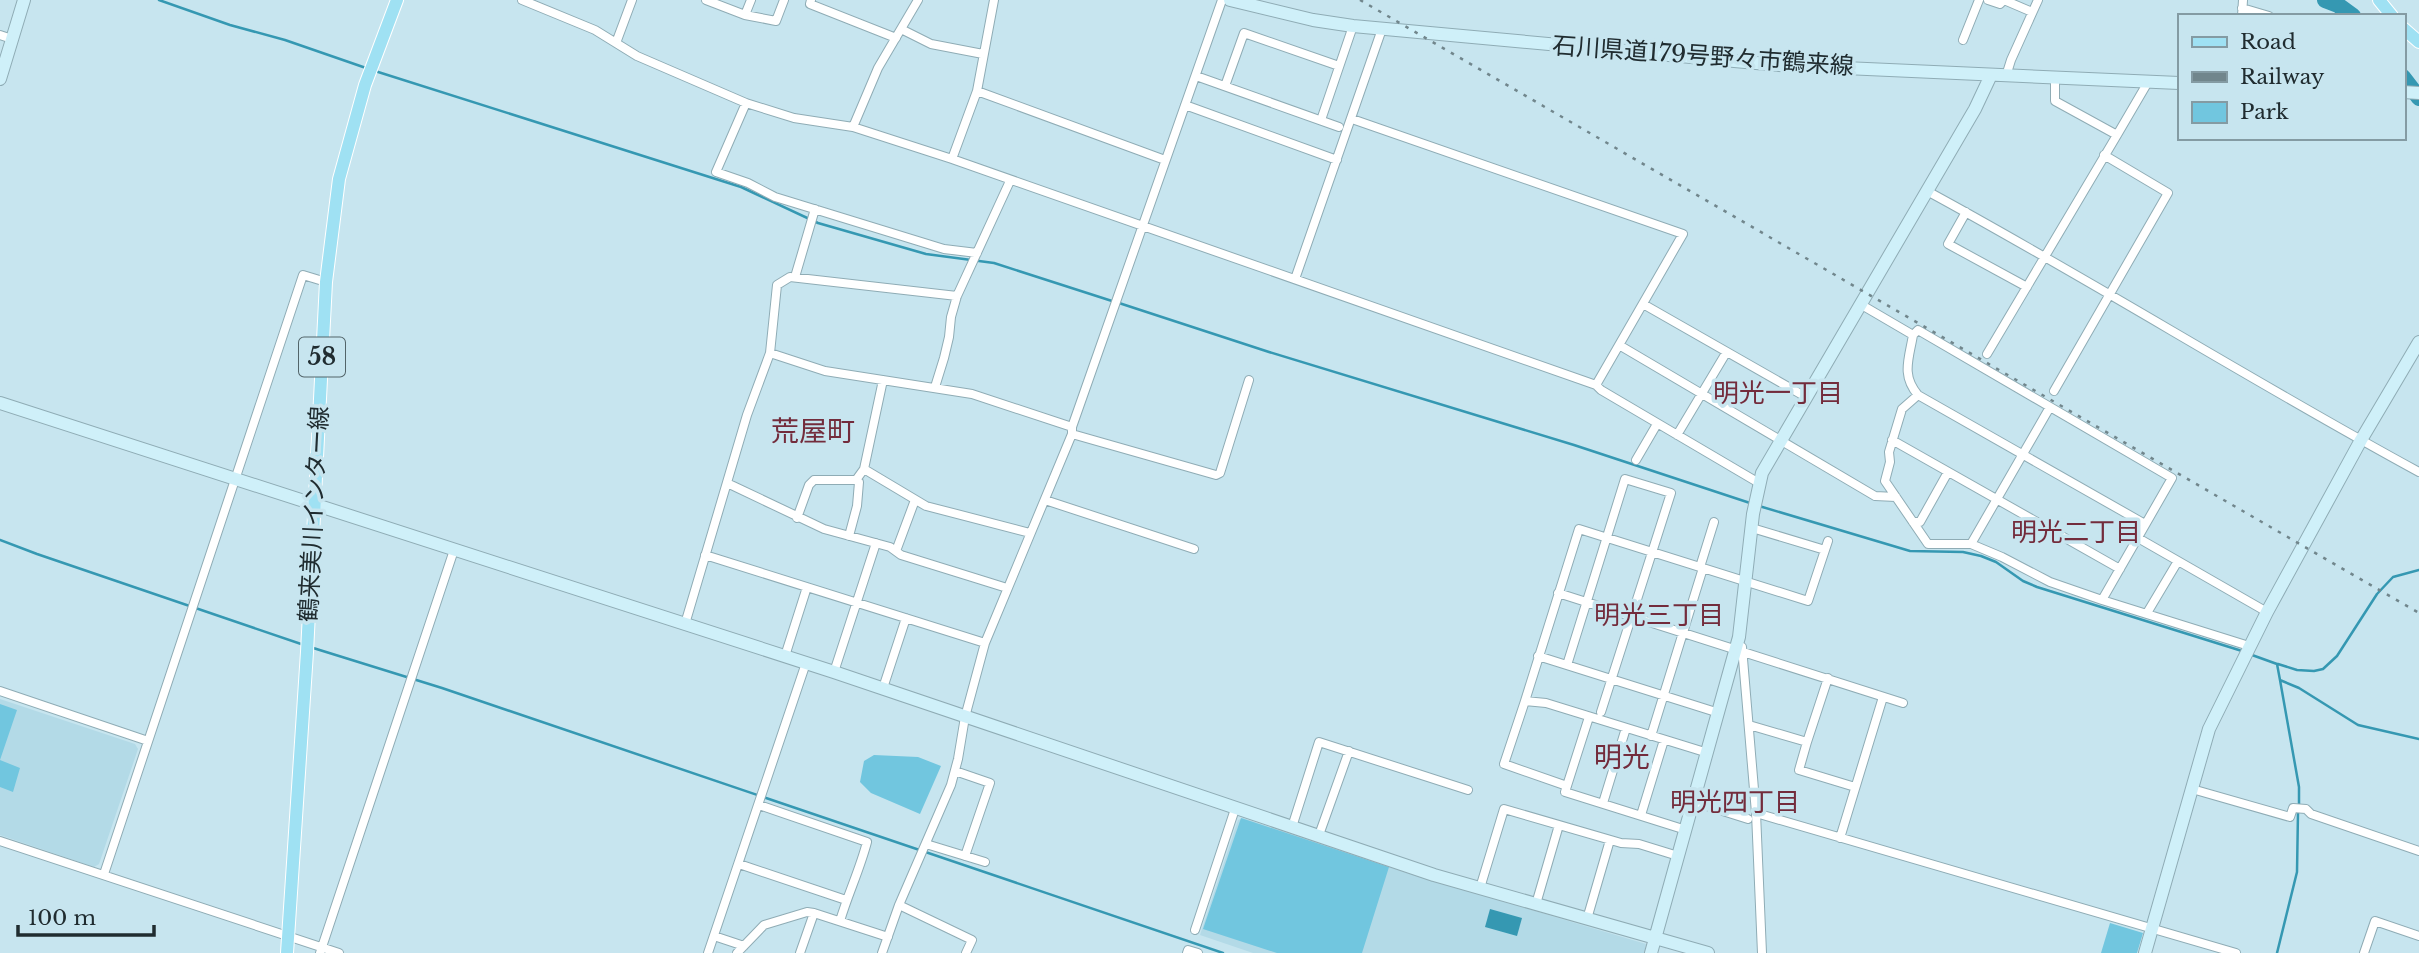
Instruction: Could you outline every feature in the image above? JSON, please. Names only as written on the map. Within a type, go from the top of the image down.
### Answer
[{"type":"main road","name":"鶴来美川インター線","points":[[287,953],[307,652],[326,282],[339,179],[367,80],[397,0]]},
{"type":"main road","points":[[2379,0],[2390,14]]},
{"type":"main road","points":[[2405,30],[2419,42]]},
{"type":"street","points":[[0,79],[6,37],[24,0]]},
{"type":"street","points":[[522,0],[595,30],[647,61],[746,103],[794,118],[853,127],[952,159],[1596,385],[1759,483]]},
{"type":"street","points":[[616,43],[632,0]]},
{"type":"street","points":[[706,0],[745,15],[776,21],[784,0]]},
{"type":"street","points":[[745,15],[751,0]]},
{"type":"street","points":[[811,0],[810,4],[896,38]]},
{"type":"street","points":[[853,127],[878,68],[918,0]]},
{"type":"street","points":[[952,159],[977,91],[994,0]]},
{"type":"street","points":[[882,953],[955,771],[965,717],[985,643],[1072,430],[1222,0]]},
{"type":"street","name":"石川県道179号野々市鶴来線","points":[[1230,0],[1313,20],[1353,26],[1778,65],[2178,83]]},
{"type":"street","points":[[1963,40],[1979,0]]},
{"type":"street","points":[[1988,0],[2000,4],[2004,0],[2032,12]]},
{"type":"street","points":[[2006,76],[2038,0]]},
{"type":"street","points":[[2242,8],[2262,14]]},
{"type":"street","points":[[1321,120],[1353,26]]},
{"type":"street","points":[[901,29],[931,44],[983,54]]},
{"type":"street","points":[[1295,279],[1382,29]]},
{"type":"street","points":[[1225,86],[1244,33],[1339,66]]},
{"type":"street","points":[[1651,953],[1739,645],[1755,505],[1762,473],[1975,109],[1991,75]]},
{"type":"street","points":[[1196,76],[1339,127]]},
{"type":"street","points":[[2056,78],[2056,101],[2117,135]]},
{"type":"street","points":[[1987,354],[2148,82]]},
{"type":"street","points":[[977,91],[1165,160]]},
{"type":"street","points":[[746,103],[716,172],[748,183],[775,197],[975,258]]},
{"type":"street","points":[[1185,104],[1337,160]]},
{"type":"street","points":[[1352,119],[1683,234],[1596,385]]},
{"type":"street","points":[[2054,391],[2168,193],[2104,155]]},
{"type":"street","points":[[934,387],[947,348],[957,296],[1010,181]]},
{"type":"street","points":[[1927,191],[2419,472]]},
{"type":"street","points":[[795,277],[815,209]]},
{"type":"street","points":[[1966,212],[1948,244],[2027,287]]},
{"type":"street","points":[[104,874],[303,275],[326,282]]},
{"type":"street","points":[[685,624],[747,415],[770,353],[777,285],[795,277],[957,296]]},
{"type":"street","points":[[1643,304],[1726,354],[1806,397]]},
{"type":"street","points":[[1860,304],[1913,335]]},
{"type":"street","points":[[2102,600],[2172,478],[1918,330],[1913,335],[1907,375],[1909,384],[1918,395],[2145,524]]},
{"type":"street","points":[[2145,953],[2209,729],[2267,612],[2361,440],[2419,342]]},
{"type":"street","points":[[1619,345],[1875,496],[1896,497]]},
{"type":"street","points":[[770,353],[825,371],[972,394],[1072,430],[1216,475],[1220,472],[1249,380]]},
{"type":"street","points":[[1677,435],[1726,354]]},
{"type":"street","points":[[856,480],[864,470],[883,380]]},
{"type":"street","points":[[1918,395],[1902,409],[1889,452],[1890,462],[1885,481],[1928,544],[1971,544],[2050,582],[2147,613],[2247,650]]},
{"type":"street","points":[[0,402],[883,688],[1235,809],[1480,888],[1708,953]]},
{"type":"street","points":[[1971,544],[2050,407]]},
{"type":"street","points":[[1636,460],[1657,424]]},
{"type":"street","points":[[1892,440],[2120,569]]},
{"type":"street","points":[[864,470],[926,506],[1030,533]]},
{"type":"street","points":[[1913,522],[1920,522],[1948,471]]},
{"type":"street","points":[[1567,666],[1625,479],[1671,493],[1601,712]]},
{"type":"street","points":[[797,518],[809,485],[814,480],[856,480]]},
{"type":"street","points":[[849,536],[857,506],[859,482],[856,480]]},
{"type":"street","points":[[727,483],[824,529],[876,542],[901,555],[1007,588]]},
{"type":"street","points":[[896,551],[915,500]]},
{"type":"street","points":[[1045,500],[1194,549]]},
{"type":"street","points":[[1651,736],[1685,632],[1714,522]]},
{"type":"street","points":[[1567,786],[1504,764],[1579,529],[1808,601],[1826,545],[1752,528]]},
{"type":"street","points":[[2138,538],[2267,612]]},
{"type":"street","points":[[834,672],[876,542]]},
{"type":"street","points":[[321,950],[454,550]]},
{"type":"street","points":[[705,555],[985,643]]},
{"type":"street","points":[[2147,613],[2178,561]]},
{"type":"street","points":[[785,656],[807,587]]},
{"type":"street","points":[[1559,593],[1685,632],[1739,645],[1903,703]]},
{"type":"street","points":[[883,688],[906,618]]},
{"type":"street","points":[[1739,645],[1756,813],[1762,953]]},
{"type":"street","points":[[1538,656],[1719,713]]},
{"type":"street","points":[[708,953],[806,663]]},
{"type":"street","points":[[1828,678],[1798,771],[1855,787]]},
{"type":"street","points":[[0,691],[148,741]]},
{"type":"street","points":[[1840,838],[1882,697]]},
{"type":"street","points":[[1525,701],[1546,703],[1708,753]]},
{"type":"street","points":[[1589,717],[1565,792],[1686,830]]},
{"type":"street","points":[[1749,726],[1807,742]]},
{"type":"street","points":[[1603,803],[1626,728]]},
{"type":"street","points":[[1641,815],[1664,740]]},
{"type":"street","points":[[1292,827],[1319,742],[1468,790]]},
{"type":"street","points":[[1319,835],[1349,751]]},
{"type":"street","points":[[955,771],[990,783],[965,856]]},
{"type":"street","points":[[2192,789],[2290,817],[2293,808],[2306,809],[2311,814],[2419,851]]},
{"type":"street","points":[[761,799],[867,842],[861,867],[853,878],[839,921]]},
{"type":"street","points":[[1694,802],[1748,819]]},
{"type":"street","points":[[1195,930],[1235,809]]},
{"type":"street","points":[[1480,888],[1504,809],[1678,856]]},
{"type":"street","points":[[1756,813],[2236,953]]},
{"type":"street","points":[[1536,904],[1559,825]]},
{"type":"street","points":[[1587,919],[1610,839]]},
{"type":"street","points":[[0,841],[289,935],[321,950],[339,953]]},
{"type":"street","points":[[926,844],[985,862]]},
{"type":"street","points":[[738,864],[846,900]]},
{"type":"street","points":[[899,905],[972,940],[966,953]]},
{"type":"street","points":[[737,953],[764,925],[807,912],[888,937]]},
{"type":"street","points":[[800,953],[814,912]]},
{"type":"street","points":[[2364,953],[2375,921],[2419,936]]},
{"type":"street","points":[[714,936],[744,946]]},
{"type":"street","points":[[1187,953],[1188,950],[1198,953]]},
{"type":"shaded area","points":[[0,699],[135,744],[138,749],[99,864],[94,867],[0,835]]},
{"type":"shaded area","points":[[1243,818],[1401,871],[1646,944],[1644,953],[1253,953],[1200,935],[1238,820]]},
{"type":"shaded area","points":[[1490,909],[1522,918],[1517,936],[1485,927]]},
{"type":"green space","points":[[0,704],[17,710],[0,760]]},
{"type":"green space","points":[[874,755],[918,757],[941,766],[920,814],[871,793],[860,782],[864,761]]},
{"type":"green space","points":[[0,760],[20,768],[13,792],[0,787]]},
{"type":"green space","points":[[1241,818],[1389,867],[1362,953],[1277,953],[1203,929]]},
{"type":"green space","points":[[2110,923],[2143,933],[2137,953],[2101,953]]},
{"type":"waterway","points":[[159,0],[366,68]]},
{"type":"waterway","points":[[2325,0],[2350,14]]},
{"type":"waterway","points":[[375,71],[741,187],[818,223],[926,254],[994,263],[1112,301]]},
{"type":"waterway","points":[[2405,80],[2419,98]]},
{"type":"waterway","points":[[1119,303],[1574,445],[1750,503]]},
{"type":"waterway","points":[[1759,506],[1910,551],[1963,552],[1981,556],[2037,587],[2242,651]]},
{"type":"waterway","points":[[0,540],[304,645]]},
{"type":"waterway","points":[[2278,664],[2297,670],[2323,669],[2337,656],[2377,594],[2393,577],[2419,570]]},
{"type":"waterway","points":[[310,647],[442,688],[1223,953]]},
{"type":"waterway","points":[[2252,655],[2277,664],[2280,680],[2299,688],[2358,725],[2419,739]]},
{"type":"waterway","points":[[2280,680],[2299,787],[2299,805]]},
{"type":"waterway","points":[[2277,953],[2297,872],[2298,812]]},
{"type":"railway","points":[[1360,0],[2419,613]]},
{"type":"district","name":"明光一丁目","points":[[1778,393]]},
{"type":"district","name":"荒屋町","points":[[813,431]]},
{"type":"district","name":"明光二丁目","points":[[2076,532]]},
{"type":"district","name":"明光三丁目","points":[[1659,615]]},
{"type":"district","name":"明光","points":[[1622,757]]},
{"type":"district","name":"明光四丁目","points":[[1735,802]]}]
